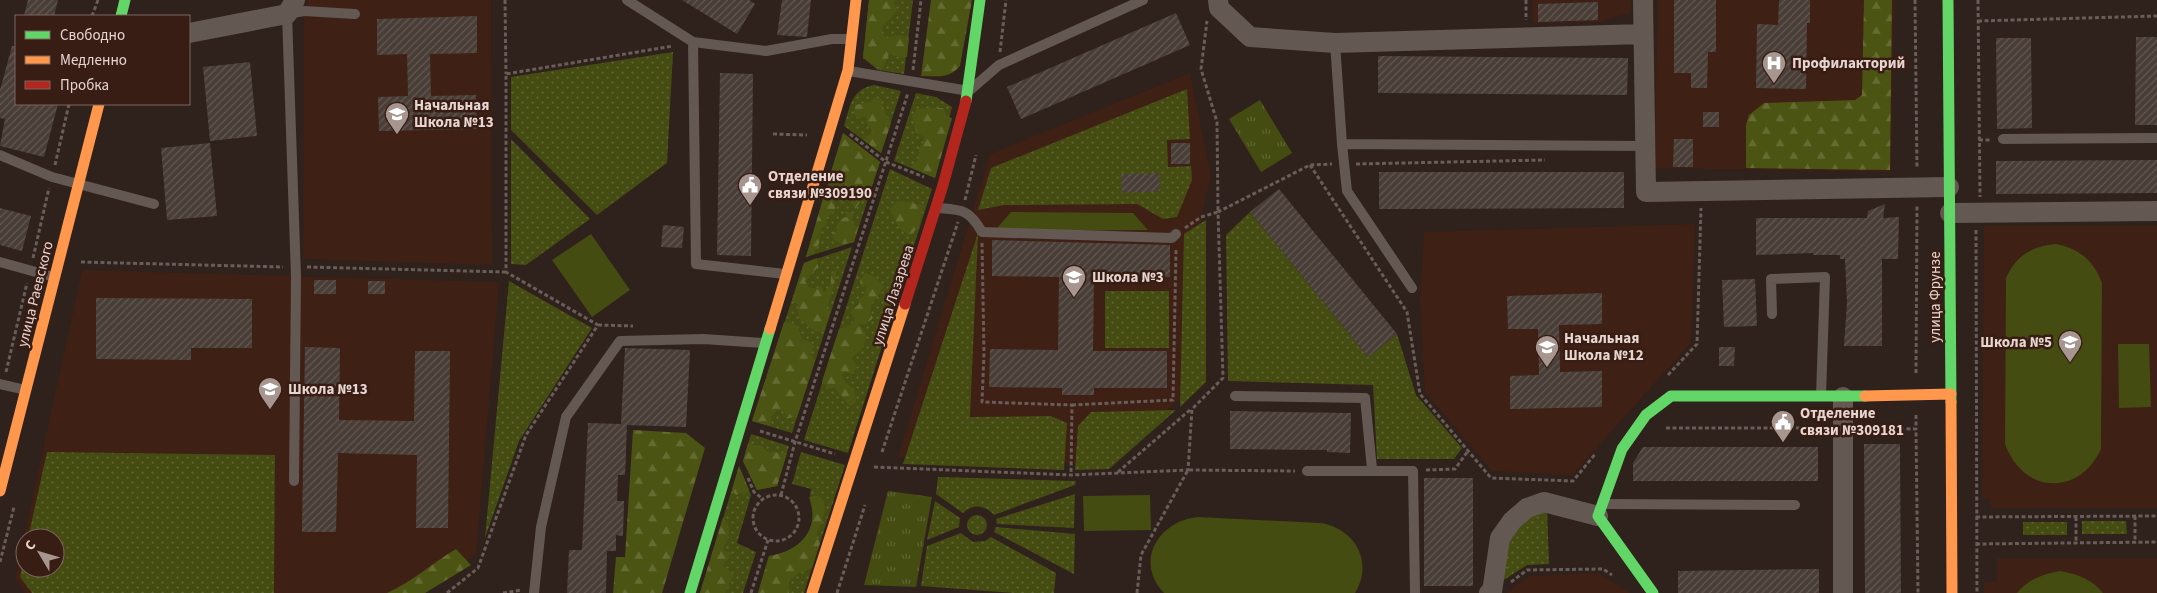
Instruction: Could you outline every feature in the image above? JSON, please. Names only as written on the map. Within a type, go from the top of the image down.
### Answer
[{"type":"main road","points":[[121,15],[125,0]]},
{"type":"main road","points":[[690,593],[848,70],[856,0]]},
{"type":"main road","name":"улица Лазарева","points":[[812,593],[943,185],[969,91],[980,0]]},
{"type":"main road","name":"улица Фрунзе","points":[[1948,0],[1952,593]]},
{"type":"main road","name":"улица Раевского","points":[[0,491],[99,105]]},
{"type":"main road","points":[[1654,593],[1600,510],[1622,449],[1646,416],[1671,396],[1843,397],[1951,394]]},
{"type":"street","points":[[1218,0],[1219,8],[1250,37],[1335,43],[1644,34]]},
{"type":"street","points":[[1643,0],[1646,192],[1949,187]]},
{"type":"street","points":[[190,33],[291,7]]},
{"type":"street","points":[[1950,213],[2157,211]]},
{"type":"street","points":[[1842,593],[1843,397]]},
{"type":"street","points":[[1497,590],[1492,592],[1500,538],[1512,521],[1527,508],[1544,502],[1600,510]]},
{"type":"lane","points":[[627,0],[693,42],[766,51],[832,39],[851,39]]},
{"type":"lane","points":[[848,70],[911,83],[969,91],[999,65],[1143,0]]},
{"type":"lane","points":[[294,481],[296,267],[291,7],[304,10],[355,14]]},
{"type":"lane","points":[[693,42],[696,264],[786,274]]},
{"type":"lane","points":[[1335,43],[1347,191],[1412,288]]},
{"type":"lane","points":[[2003,139],[2157,138]]},
{"type":"lane","points":[[1342,144],[1644,146]]},
{"type":"lane","points":[[0,155],[52,177],[154,204]]},
{"type":"lane","points":[[936,208],[962,210],[968,213],[973,216],[982,232],[1172,238],[1176,234]]},
{"type":"lane","points":[[0,262],[54,277]]},
{"type":"lane","points":[[1772,314],[1771,280],[1825,277],[1821,397]]},
{"type":"lane","points":[[534,590],[541,527],[566,417],[620,341],[703,339],[766,343]]},
{"type":"lane","points":[[1,385],[26,390]]},
{"type":"lane","points":[[1236,396],[1365,398],[1372,470]]},
{"type":"lane","points":[[1307,471],[1413,471],[1415,593]]},
{"type":"lane","points":[[1600,510],[1796,505]]},
{"type":"path","points":[[92,15],[98,0]]},
{"type":"path","points":[[505,0],[506,272]]},
{"type":"path","points":[[781,495],[795,442],[911,83],[921,0]]},
{"type":"path","points":[[999,65],[1006,0]]},
{"type":"path","points":[[1526,0],[1526,38]]},
{"type":"path","points":[[1915,0],[1918,593]]},
{"type":"path","points":[[1977,593],[1976,213],[1980,200],[1978,0]]},
{"type":"path","points":[[1978,21],[2157,16]]},
{"type":"path","points":[[506,74],[693,42]]},
{"type":"path","points":[[1,385],[69,105]]},
{"type":"path","points":[[832,121],[886,162],[943,185],[967,191]]},
{"type":"path","points":[[773,134],[807,135]]},
{"type":"path","points":[[1117,473],[1192,409],[1223,378],[1218,212],[1310,165],[1554,160]]},
{"type":"path","points":[[1310,165],[1407,312],[1420,394],[1491,478],[1573,481],[1598,451]]},
{"type":"path","points":[[1692,208],[1711,207]]},
{"type":"path","points":[[1664,380],[1696,344],[1701,208]]},
{"type":"path","points":[[982,232],[984,352],[982,402],[1072,405],[1071,475]]},
{"type":"path","points":[[76,271],[79,262],[506,272],[598,325],[526,436],[478,568],[447,593]]},
{"type":"path","points":[[1138,593],[1141,555],[1188,470],[1192,409]]},
{"type":"path","points":[[1636,428],[1916,429]]},
{"type":"path","points":[[751,429],[877,468],[1071,475],[1188,470],[1307,471]]},
{"type":"path","points":[[1413,471],[1455,469],[1468,451]]},
{"type":"path","points":[[874,476],[877,468]]},
{"type":"path","points":[[781,495],[796,507],[800,519],[798,525],[786,540],[768,540],[754,528],[753,515],[763,499],[781,495]]},
{"type":"path","points":[[837,593],[866,503]]},
{"type":"path","points":[[0,562],[15,506]]},
{"type":"path","points":[[2135,516],[2135,543]]},
{"type":"path","points":[[1976,517],[2157,516]]},
{"type":"path","points":[[2076,517],[2076,544]]},
{"type":"path","points":[[751,593],[768,540]]},
{"type":"path","points":[[1976,544],[2157,542]]},
{"type":"path","points":[[1497,590],[1527,570],[1603,569],[1618,578]]},
{"type":"path","points":[[503,593],[534,590]]},
{"type":"shaded area","name":"Начальная Школа №13","points":[[308,0],[491,0],[492,265],[303,259],[304,11]]},
{"type":"shaded area","points":[[1532,0],[1631,0],[1631,12],[1601,22],[1533,23]]},
{"type":"shaded area","name":"Профилакторий","points":[[1658,0],[1894,0],[1891,172],[1654,168]]},
{"type":"shaded area","name":"Школа №3","points":[[1190,73],[1211,176],[1201,217],[1201,380],[1106,465],[898,457],[990,154]]},
{"type":"shaded area","name":"Начальная Школа №12","points":[[1695,224],[1691,343],[1572,475],[1492,471],[1425,392],[1420,298],[1424,232]]},
{"type":"shaded area","name":"Школа №5","points":[[1984,226],[2157,226],[2157,508],[1991,508],[1990,499],[1982,499]]},
{"type":"shaded area","name":"Школа №13","points":[[82,270],[499,282],[476,555],[414,593],[25,593],[15,578],[65,578],[65,528],[26,528]]},
{"type":"shaded area","points":[[1997,558],[2157,558],[2157,593],[1984,593],[1984,582],[1997,581]]},
{"type":"shaded area","points":[[1599,573],[1630,593],[1507,593],[1529,576]]},
{"type":"green space","points":[[869,0],[913,0],[904,74],[878,70],[863,58]]},
{"type":"green space","points":[[869,0],[896,0],[894,3],[897,11],[883,26],[882,33],[887,38],[900,35],[909,38],[907,57],[901,58],[889,54],[882,70],[863,58]]},
{"type":"green space","points":[[931,0],[972,0],[960,66],[952,73],[942,76],[921,76]]},
{"type":"green space","points":[[1864,0],[1892,0],[1890,170],[1746,168],[1746,125],[1749,115],[1764,103],[1855,100],[1862,95]]},
{"type":"green space","points":[[673,52],[667,163],[597,215],[511,130],[511,77]]},
{"type":"green space","points":[[874,85],[901,91],[881,153],[844,126],[850,106],[856,95],[860,90]]},
{"type":"green space","points":[[1187,89],[1190,139],[1167,140],[1168,167],[1191,166],[1192,180],[1177,217],[1163,219],[1137,204],[1004,205],[978,210],[991,168]]},
{"type":"green space","points":[[916,93],[936,97],[952,107],[935,178],[894,161]]},
{"type":"green space","points":[[874,98],[881,99],[885,113],[891,123],[881,153],[863,140],[873,132],[866,121],[868,116],[858,119],[854,113],[855,105],[871,102]]},
{"type":"green space","points":[[1260,100],[1292,153],[1261,172],[1229,119]]},
{"type":"green space","points":[[943,108],[947,117],[952,118],[935,178],[910,167],[918,160],[919,148],[924,142],[924,137],[916,132],[912,116],[917,109]]},
{"type":"green space","points":[[843,133],[880,162],[854,242],[806,257]]},
{"type":"green space","points":[[843,133],[880,162],[871,187],[855,209],[850,198],[840,204],[840,196],[845,190],[842,180],[833,181],[835,176],[830,175]]},
{"type":"green space","points":[[511,139],[590,219],[526,265],[511,264]]},
{"type":"green space","points":[[890,169],[932,189],[848,453],[804,440]]},
{"type":"green space","points":[[824,195],[829,196],[835,203],[835,211],[827,217],[826,225],[821,229],[816,250],[806,257]]},
{"type":"green space","points":[[898,201],[924,205],[919,226],[911,235],[899,228],[890,209]]},
{"type":"green space","points":[[845,211],[853,214],[852,223],[858,228],[854,242],[844,244],[835,241],[832,234],[838,230],[837,224],[847,217]]},
{"type":"green space","points":[[1011,212],[1133,213],[1148,230],[1000,231],[997,228]]},
{"type":"green space","points":[[1250,212],[1368,357],[1397,334],[1416,395],[1462,448],[1454,459],[1377,459],[1373,385],[1228,381],[1226,235]]},
{"type":"green space","points":[[1206,220],[1206,382],[1180,407],[1184,234]]},
{"type":"green space","points":[[978,233],[970,417],[1051,416],[1067,423],[1064,470],[903,464]]},
{"type":"green space","points":[[591,234],[630,290],[592,317],[552,260]]},
{"type":"green space","points":[[2056,244],[2079,252],[2085,257],[2094,268],[2102,283],[2101,449],[2091,465],[2079,476],[2066,482],[2052,483],[2037,480],[2025,473],[2013,461],[2005,444],[2006,278],[2010,270],[2025,254],[2039,247]]},
{"type":"green space","points":[[852,247],[792,433],[752,421],[804,263]]},
{"type":"green space","points":[[817,258],[818,267],[805,281],[809,287],[815,289],[821,286],[824,293],[831,284],[831,274],[836,270],[836,278],[827,308],[831,310],[824,331],[814,331],[799,318],[798,305],[792,300],[804,263]]},
{"type":"green space","points":[[865,273],[874,276],[884,287],[871,305],[870,313],[873,318],[866,324],[859,324],[866,333],[864,347],[851,358],[855,363],[856,369],[852,374],[845,372],[841,375],[845,382],[854,389],[856,402],[850,406],[835,388],[828,388],[822,381],[839,329],[849,326],[855,320],[851,311],[859,304],[859,299],[864,296],[866,287],[861,287],[860,281]]},
{"type":"green space","points":[[509,281],[592,328],[519,441],[485,538]]},
{"type":"green space","points":[[1105,291],[1169,291],[1169,348],[1105,348]]},
{"type":"green space","points":[[784,322],[797,325],[802,340],[808,341],[814,346],[811,354],[815,360],[797,417],[788,418],[784,411],[777,411],[772,415],[770,426],[752,421]]},
{"type":"green space","points":[[2118,344],[2149,344],[2151,407],[2119,408]]},
{"type":"green space","points":[[1176,410],[1109,469],[1075,470],[1078,426],[1091,412]]},
{"type":"green space","points":[[633,430],[686,433],[705,448],[662,593],[613,593],[616,557],[625,557]]},
{"type":"green space","points":[[751,434],[789,446],[777,486],[757,490],[743,461]]},
{"type":"green space","points":[[748,443],[763,447],[769,452],[787,453],[777,486],[757,490],[743,461]]},
{"type":"green space","points":[[47,452],[275,455],[274,593],[32,593],[21,578],[65,578],[65,528],[30,528]]},
{"type":"green space","points":[[801,452],[845,465],[804,593],[758,593],[769,556],[792,549],[804,539],[811,525],[813,513],[810,496],[811,489],[792,484]]},
{"type":"green space","points":[[739,466],[751,495],[737,543],[756,552],[743,593],[700,593]]},
{"type":"green space","points":[[739,466],[749,490],[744,495],[741,492],[736,495],[732,490]]},
{"type":"green space","points":[[938,477],[1076,481],[1075,485],[994,515],[987,509],[979,506],[963,513],[936,494]]},
{"type":"green space","points":[[888,491],[932,497],[916,587],[864,585]]},
{"type":"green space","points":[[1075,494],[1074,528],[997,524],[996,519]]},
{"type":"green space","points":[[1150,495],[1151,530],[1084,531],[1083,496]]},
{"type":"green space","points":[[816,496],[822,498],[825,508],[816,536],[820,543],[812,568],[797,574],[789,582],[789,593],[758,593],[769,556],[790,549],[798,544],[810,529],[812,509],[809,497]]},
{"type":"green space","points":[[935,501],[960,518],[959,527],[927,540]]},
{"type":"green space","points":[[1547,508],[1549,564],[1527,565],[1499,583],[1506,539],[1523,519]]},
{"type":"green space","points":[[977,515],[984,518],[987,525],[984,532],[977,535],[970,532],[967,525],[970,518]]},
{"type":"green space","points":[[723,517],[728,525],[729,532],[723,548],[724,551],[732,553],[722,566],[734,574],[725,593],[700,593]]},
{"type":"green space","points":[[1198,517],[1320,523],[1332,526],[1351,539],[1358,548],[1362,559],[1360,581],[1355,593],[1164,593],[1155,581],[1151,569],[1151,556],[1155,545],[1172,526],[1184,520]]},
{"type":"green space","points":[[2082,521],[2126,521],[2127,534],[2082,534]]},
{"type":"green space","points":[[2023,522],[2067,522],[2067,535],[2023,535]]},
{"type":"green space","points":[[996,527],[1075,534],[1074,574],[994,532]]},
{"type":"green space","points":[[961,533],[973,542],[985,541],[991,537],[1056,573],[1054,593],[1014,593],[921,586],[927,546]]},
{"type":"green space","points":[[456,549],[471,565],[425,593],[387,593],[405,583]]},
{"type":"green space","points":[[2060,571],[2084,578],[2103,593],[2017,593],[2036,578]]},
{"type":"building","points":[[28,0],[58,0],[54,15],[24,15]]},
{"type":"building","points":[[682,0],[749,0],[755,4],[737,34]]},
{"type":"building","points":[[782,0],[811,0],[807,37],[777,35]]},
{"type":"building","points":[[1674,0],[1716,0],[1716,52],[1708,52],[1707,88],[1691,88],[1691,73],[1674,73]]},
{"type":"building","points":[[1779,0],[1810,0],[1810,23],[1807,23],[1806,89],[1756,88],[1757,24],[1778,25]]},
{"type":"building","points":[[1598,2],[1598,20],[1538,22],[1538,4]]},
{"type":"building","points":[[1176,13],[1190,45],[1021,119],[1007,87]]},
{"type":"building","points":[[477,16],[477,53],[430,54],[431,96],[476,95],[477,129],[379,131],[378,97],[408,96],[407,54],[377,55],[377,19]]},
{"type":"building","points":[[2136,37],[2157,37],[2157,125],[2135,125]]},
{"type":"building","points":[[1996,38],[2031,38],[2032,128],[1997,129]]},
{"type":"building","points":[[12,46],[15,46],[15,105],[58,105],[44,157],[0,146],[5,119],[0,118],[0,90]]},
{"type":"building","points":[[1378,56],[1628,58],[1627,95],[1378,93]]},
{"type":"building","points":[[250,62],[257,136],[210,141],[203,67]]},
{"type":"building","points":[[720,73],[753,74],[751,256],[717,255]]},
{"type":"building","points":[[1703,112],[1719,112],[1719,127],[1703,127]]},
{"type":"building","points":[[1674,139],[1693,139],[1693,167],[1673,167]]},
{"type":"building","points":[[210,143],[217,216],[167,220],[161,148]]},
{"type":"building","points":[[1171,143],[1190,143],[1190,164],[1171,164]]},
{"type":"building","points":[[2157,160],[2157,193],[1996,194],[1996,161]]},
{"type":"building","points":[[1379,172],[1624,172],[1624,208],[1379,209]]},
{"type":"building","points":[[1159,173],[1160,191],[1122,193],[1121,174]]},
{"type":"building","points":[[1279,189],[1397,334],[1368,357],[1250,212]]},
{"type":"building","points":[[1885,204],[1883,218],[1899,217],[1898,259],[1882,259],[1882,346],[1844,346],[1847,303],[1845,259],[1840,259],[1840,255],[1813,255],[1813,253],[1756,255],[1756,218],[1867,218],[1868,211]]},
{"type":"building","points":[[0,208],[31,216],[22,251],[0,245]]},
{"type":"building","points":[[663,225],[684,227],[682,248],[661,247]]},
{"type":"building","points":[[992,240],[1170,245],[1170,277],[1094,276],[1093,351],[1167,351],[1167,388],[1094,388],[1094,395],[1062,395],[1062,388],[989,387],[990,349],[1058,350],[1059,277],[992,276]]},
{"type":"building","points":[[1755,279],[1757,326],[1724,327],[1722,280]]},
{"type":"building","points":[[314,280],[336,280],[336,294],[314,294]]},
{"type":"building","points":[[368,281],[385,281],[385,294],[368,294]]},
{"type":"building","points":[[1602,293],[1602,324],[1559,325],[1560,372],[1602,371],[1602,407],[1510,409],[1510,376],[1539,375],[1538,329],[1508,329],[1507,296]]},
{"type":"building","points":[[96,298],[252,299],[252,348],[191,348],[191,360],[96,359]]},
{"type":"building","points":[[305,347],[340,348],[339,420],[414,421],[415,351],[450,351],[448,528],[416,528],[417,455],[338,453],[336,532],[302,532]]},
{"type":"building","points":[[1719,347],[1735,347],[1734,366],[1719,366]]},
{"type":"building","points":[[625,348],[690,350],[686,427],[627,425],[625,475],[618,475],[617,501],[624,501],[623,536],[616,535],[616,551],[607,551],[606,593],[567,593],[569,550],[582,550],[588,423],[621,424]]},
{"type":"building","points":[[1230,411],[1351,413],[1350,453],[1327,452],[1327,450],[1230,449]]},
{"type":"building","points":[[1864,444],[1900,444],[1901,593],[1865,593]]},
{"type":"building","points":[[1643,447],[1818,447],[1818,481],[1633,481],[1633,463]]},
{"type":"building","points":[[1424,478],[1473,478],[1473,586],[1424,586]]},
{"type":"building","points":[[1819,569],[1819,593],[1678,593],[1678,571]]},
{"type":"traffic: fast","points":[[121,15],[125,0]]},
{"type":"traffic: fast","points":[[966,101],[980,0]]},
{"type":"traffic: fast","points":[[1948,0],[1951,402]]},
{"type":"traffic: fast","points":[[690,593],[770,329]]},
{"type":"traffic: fast","points":[[1653,593],[1598,516],[1622,449],[1646,415],[1671,396],[1865,396]]},
{"type":"traffic: slow","points":[[770,329],[848,70],[856,0]]},
{"type":"traffic: slow","points":[[0,491],[99,105]]},
{"type":"traffic: slow","points":[[812,593],[905,304]]},
{"type":"traffic: slow","points":[[1865,396],[1951,394]]},
{"type":"traffic: slow","points":[[1951,402],[1952,593]]},
{"type":"traffic: jam","points":[[905,304],[943,185],[966,101]]},
{"type":"place","name":"Профилакторий","points":[[1774,84]]},
{"type":"place","name":"Начальная Школа №13","points":[[397,135]]},
{"type":"place","name":"Отделение связи №309190","points":[[750,206]]},
{"type":"place","name":"Школа №3","points":[[1074,298]]},
{"type":"place","name":"Школа №5","points":[[2070,363]]},
{"type":"place","name":"Начальная Школа №12","points":[[1547,368]]},
{"type":"place","name":"Школа №13","points":[[270,410]]},
{"type":"place","name":"Отделение связи №309181","points":[[1783,443]]}]
